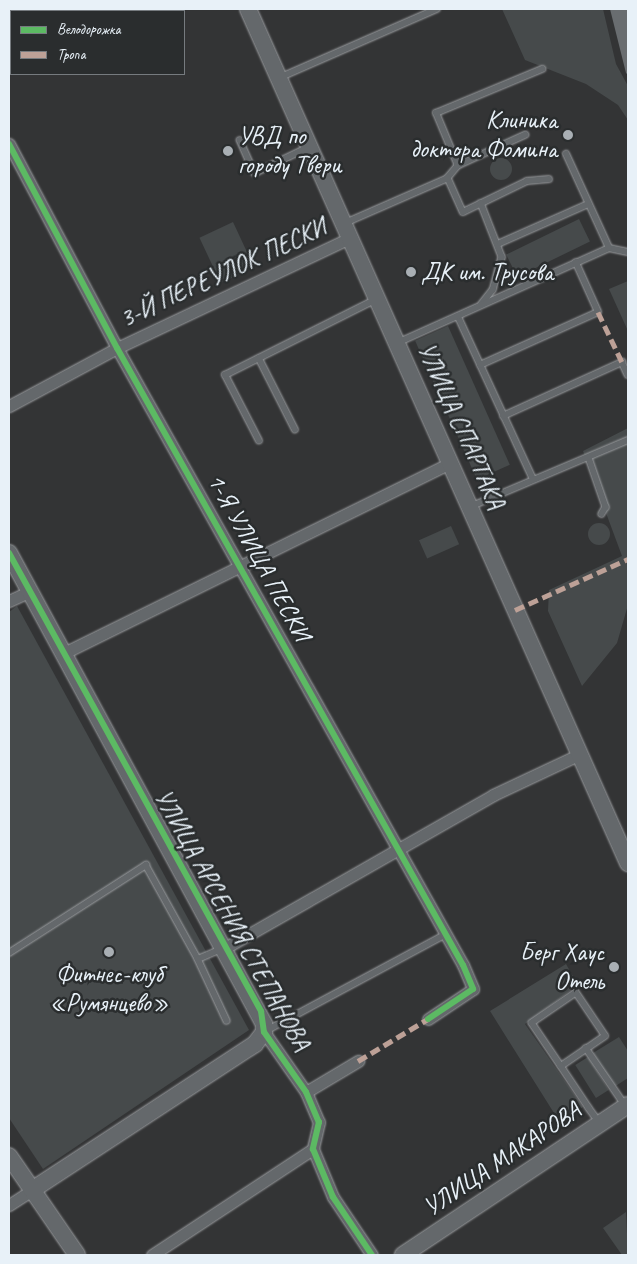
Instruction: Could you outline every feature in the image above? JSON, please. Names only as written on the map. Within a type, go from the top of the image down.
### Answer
[{"type":"main road","name":"УЛИЦА СПАРТАКА","points":[[248,9],[628,863]]},
{"type":"main road","name":"УЛИЦА АРСЕНИЯ СТЕПАНОВА","points":[[11,564],[30,591],[261,1011],[264,1032]]},
{"type":"main road","points":[[32,1190],[255,1044],[264,1032]]},
{"type":"main road","name":"УЛИЦА МАКАРОВА","points":[[403,1255],[627,1106]]},
{"type":"main road","points":[[9,1156],[77,1255]]},
{"type":"street","name":"1-Я УЛИЦА ПЕСКИ","points":[[9,144],[117,348],[401,850],[473,989],[428,1019]]},
{"type":"street","name":"3-Й ПЕРЕУЛОК ПЕСКИ","points":[[9,406],[117,348],[347,231]]},
{"type":"street","points":[[64,654],[240,564],[450,463]]},
{"type":"street","points":[[9,601],[30,591]]},
{"type":"street","points":[[225,948],[401,850],[492,795],[580,754]]},
{"type":"street","name":"УЛИЦА АРСЕНИЯ СТЕПАНОВА","points":[[264,1032],[306,1092],[319,1122],[313,1149]]},
{"type":"street","points":[[306,1092],[358,1061]]},
{"type":"street","points":[[152,1255],[313,1149],[333,1197],[372,1255]]},
{"type":"street","points":[[9,1205],[32,1190]]},
{"type":"lane","points":[[278,78],[437,9]]},
{"type":"lane","points":[[458,166],[436,113],[542,69]]},
{"type":"lane","points":[[347,231],[448,178],[458,166],[526,135]]},
{"type":"lane","points":[[240,140],[255,173],[310,147]]},
{"type":"lane","points":[[566,154],[608,248]]},
{"type":"lane","points":[[448,178],[463,212],[527,181],[548,179]]},
{"type":"lane","points":[[481,203],[500,243],[501,268],[493,290],[481,306]]},
{"type":"lane","points":[[500,243],[588,204]]},
{"type":"lane","points":[[397,343],[608,248],[627,253]]},
{"type":"lane","points":[[480,365],[598,312],[576,263]]},
{"type":"lane","points":[[259,441],[225,375],[377,299]]},
{"type":"lane","points":[[458,316],[532,478]]},
{"type":"lane","points":[[259,358],[294,429]]},
{"type":"lane","points":[[503,416],[622,362],[628,375]]},
{"type":"lane","points":[[470,507],[532,478],[588,458],[628,440]]},
{"type":"lane","points":[[588,458],[606,507],[602,514]]},
{"type":"lane","points":[[9,953],[146,865],[198,959],[227,1021]]},
{"type":"lane","points":[[264,1032],[446,934]]},
{"type":"lane","points":[[198,959],[225,948]]},
{"type":"lane","points":[[561,1066],[605,1036],[576,993],[532,1023],[600,1124]]},
{"type":"lane","points":[[586,1048],[627,1106]]},
{"type":"shaded area","points":[[502,9],[603,9],[616,64],[628,86],[628,120],[618,105],[586,84],[525,60]]},
{"type":"shaded area","points":[[610,9],[628,9],[628,75],[626,73]]},
{"type":"shaded area","points":[[501,158],[509,161],[512,169],[509,177],[501,180],[493,177],[490,169],[493,161]]},
{"type":"shaded area","points":[[579,219],[590,241],[517,277],[506,255]]},
{"type":"shaded area","points":[[233,222],[254,267],[221,283],[199,238]]},
{"type":"shaded area","points":[[628,281],[628,331],[609,289]]},
{"type":"shaded area","points":[[448,326],[510,465],[477,480],[415,341]]},
{"type":"shaded area","points":[[628,428],[628,605],[617,643],[582,686],[548,611],[549,590],[622,556],[583,451]]},
{"type":"shaded area","points":[[599,523],[607,526],[610,534],[607,542],[599,545],[591,542],[588,534],[591,526]]},
{"type":"shaded area","points":[[451,526],[459,544],[427,559],[419,540]]},
{"type":"shaded area","name":"Фитнес-клуб «Румянцево»","points":[[17,606],[249,1030],[43,1169],[9,1118],[9,612]]},
{"type":"shaded area","points":[[566,964],[578,985],[525,1024],[583,1107],[559,1121],[490,1011]]},
{"type":"shaded area","points":[[619,1037],[628,1051],[628,1078],[614,1087],[593,1053]]},
{"type":"shaded area","points":[[588,1057],[609,1090],[596,1098],[575,1065]]},
{"type":"shaded area","points":[[626,1212],[628,1255],[622,1255],[603,1228]]},
{"type":"marked path","points":[[598,312],[622,362]]},
{"type":"marked path","points":[[515,610],[628,559]]},
{"type":"marked path","points":[[358,1061],[428,1019]]},
{"type":"cycle path","points":[[9,144],[117,348],[463,965],[473,989],[428,1019]]},
{"type":"cycle path","points":[[9,553],[261,1011],[264,1032],[306,1092],[319,1122],[313,1149],[333,1197],[372,1255]]},
{"type":"place","name":"Клиника доктора Фомина","points":[[568,135]]},
{"type":"place","name":"УВД по городу Твери","points":[[228,151]]},
{"type":"place","name":"ДК им. Трусова","points":[[411,272]]},
{"type":"place","name":"Фитнес-клуб «Румянцево»","points":[[109,952]]},
{"type":"place","name":"Берг Хаус Отель","points":[[614,967]]}]
